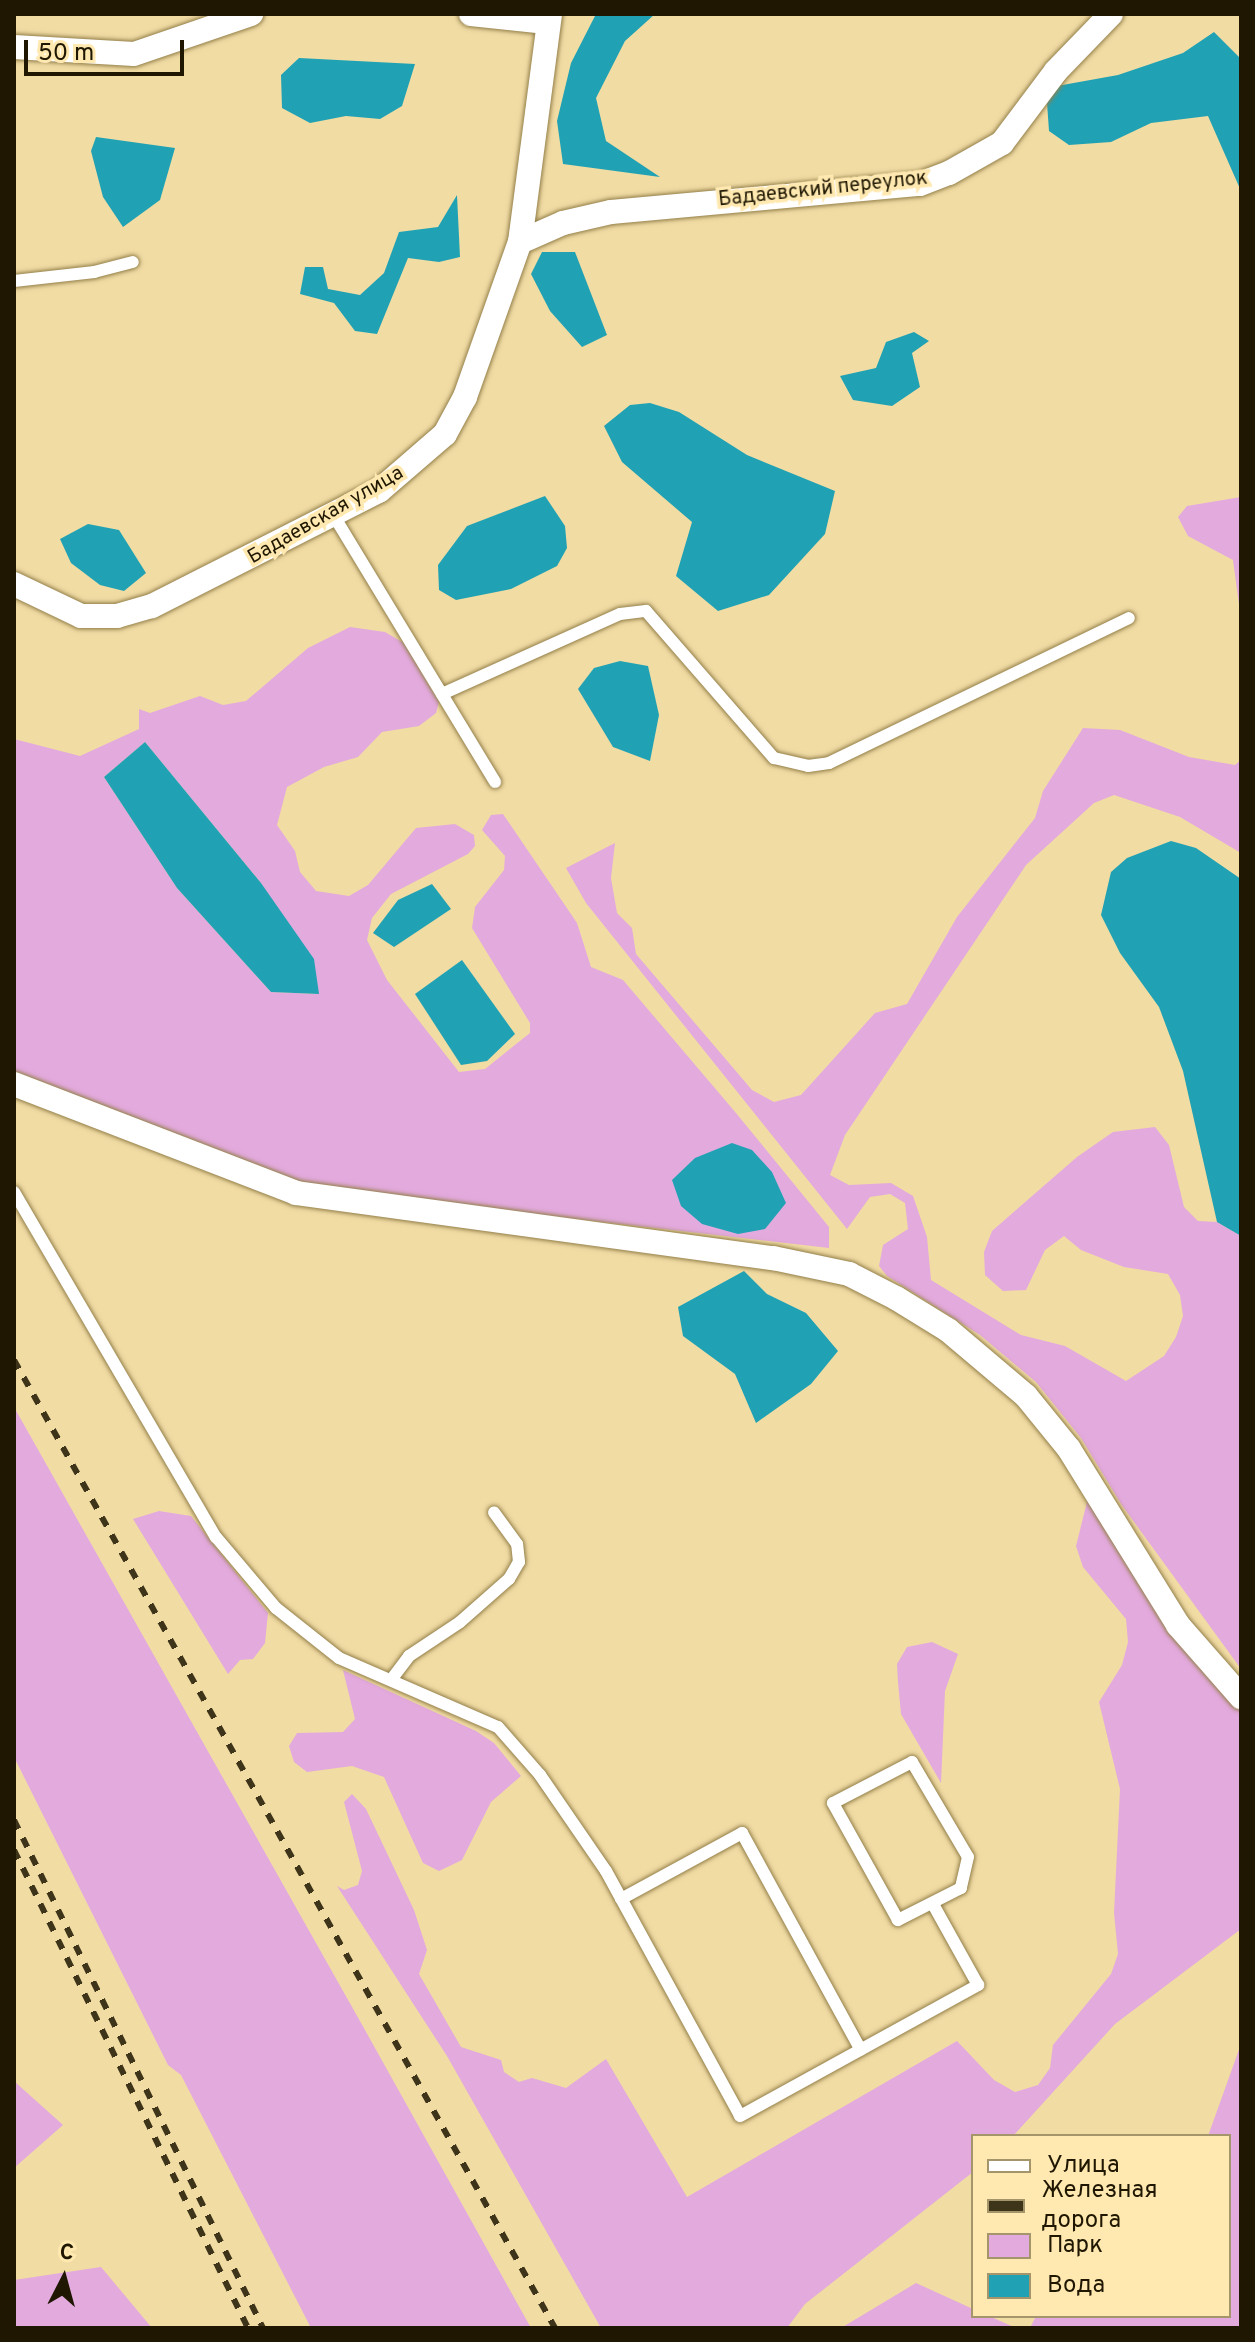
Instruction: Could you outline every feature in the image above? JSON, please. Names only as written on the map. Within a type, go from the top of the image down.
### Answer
[{"type":"street","points":[[14,47],[134,54],[251,14]]},
{"type":"street","points":[[471,14],[548,18]]},
{"type":"street","name":"Бадаевский переулок","points":[[520,242],[563,223],[611,212],[920,184],[949,173],[1002,143],[1056,71],[1111,14]]},
{"type":"street","name":"Бадаевская улица","points":[[14,584],[81,616],[117,616],[195,587],[334,516],[403,473],[445,434],[465,397],[520,242],[548,18]]},
{"type":"street","points":[[14,1084],[296,1193],[773,1258],[849,1274],[948,1330],[1026,1396],[1069,1449],[1178,1625],[1241,1697]]},
{"type":"lane","points":[[14,281],[133,262]]},
{"type":"lane","points":[[334,516],[495,782]]},
{"type":"lane","points":[[442,694],[620,614],[646,611],[774,758],[808,766],[829,763],[1129,618]]},
{"type":"lane","points":[[14,1192],[216,1537],[276,1608],[339,1658],[498,1727],[540,1775],[621,1899],[740,2116],[978,1985],[933,1904]]},
{"type":"lane","points":[[391,1680],[409,1656],[460,1622],[509,1579],[519,1562],[517,1544],[494,1512]]},
{"type":"lane","points":[[912,1762],[968,1857],[961,1888],[933,1904],[898,1920],[833,1803],[912,1762]]},
{"type":"lane","points":[[621,1899],[742,1833],[861,2050]]},
{"type":"green space","points":[[1241,497],[1241,619],[1233,560],[1188,536],[1178,517],[1187,506]]},
{"type":"green space","points":[[350,627],[385,632],[404,643],[439,702],[436,713],[419,726],[382,732],[358,757],[324,767],[287,787],[277,825],[295,851],[300,872],[316,891],[349,896],[368,885],[416,828],[455,824],[474,835],[475,846],[468,854],[391,894],[372,918],[367,940],[387,980],[459,1072],[485,1069],[530,1033],[530,1023],[472,928],[475,907],[504,870],[505,856],[482,830],[491,815],[503,814],[577,923],[591,967],[623,980],[736,1113],[829,1227],[829,1248],[322,1190],[14,1071],[14,739],[80,756],[139,729],[139,709],[150,713],[200,696],[223,705],[246,701],[308,648]],"holes":[[[145,742],[261,883],[318,994],[271,992],[177,888],[104,777]]]},
{"type":"green space","points":[[1083,728],[1120,730],[1189,757],[1235,765],[1241,760],[1241,853],[1180,817],[1114,795],[1094,803],[1026,865],[845,1135],[830,1175],[849,1185],[891,1183],[913,1196],[927,1237],[931,1280],[1021,1335],[1065,1346],[1126,1381],[1164,1356],[1176,1337],[1183,1316],[1180,1295],[1168,1274],[1124,1267],[1081,1250],[1064,1236],[1045,1250],[1026,1290],[1003,1291],[985,1275],[984,1252],[992,1231],[1077,1157],[1113,1132],[1155,1127],[1169,1145],[1184,1207],[1198,1221],[1217,1222],[1241,1236],[1241,1669],[1121,1504],[1081,1438],[1036,1382],[980,1335],[887,1276],[879,1266],[883,1245],[908,1229],[905,1203],[890,1194],[870,1197],[847,1229],[586,903],[566,868],[615,843],[611,878],[617,913],[632,928],[636,954],[752,1090],[774,1102],[801,1095],[875,1013],[907,1004],[957,917],[1035,818],[1043,791]]},
{"type":"green space","points":[[14,1407],[531,2328],[311,2328],[181,2075],[168,2065],[14,1757]]},
{"type":"green space","points":[[1089,1494],[1241,1705],[1241,1929],[1115,2024],[1015,2134],[971,2134],[971,2174],[805,2304],[787,2328],[601,2328],[447,2056],[337,1886],[344,1890],[358,1885],[362,1871],[344,1802],[352,1794],[366,1809],[414,1910],[427,1950],[419,1974],[461,2047],[501,2060],[504,2072],[519,2082],[532,2078],[566,2088],[606,2059],[687,2197],[957,2041],[994,2080],[1015,2092],[1038,2085],[1050,2068],[1053,2045],[1111,1974],[1118,1954],[1114,1913],[1120,1789],[1099,1702],[1122,1665],[1128,1642],[1126,1619],[1083,1567],[1076,1546]]},
{"type":"green space","points":[[159,1511],[191,1516],[268,1613],[265,1643],[253,1659],[240,1660],[228,1674],[133,1519]]},
{"type":"green space","points":[[932,1642],[958,1654],[945,1691],[941,1783],[901,1714],[898,1682],[897,1664],[907,1647]]},
{"type":"green space","points":[[343,1670],[476,1731],[494,1743],[521,1776],[491,1802],[462,1860],[439,1871],[423,1863],[384,1777],[352,1766],[307,1772],[294,1762],[289,1746],[297,1733],[343,1732],[355,1719]]},
{"type":"green space","points":[[1241,2044],[1241,2328],[1030,2328],[1035,2318],[1231,2318],[1231,2134],[1209,2134]]},
{"type":"green space","points":[[14,2081],[63,2125],[14,2168]]},
{"type":"green space","points":[[101,2267],[152,2328],[14,2328],[14,2280]]},
{"type":"green space","points":[[916,2283],[971,2308],[971,2318],[994,2318],[1016,2328],[841,2328]]},
{"type":"water","points":[[596,14],[655,14],[625,41],[596,98],[606,141],[660,177],[563,164],[557,121],[571,63]]},
{"type":"water","points":[[1214,32],[1241,59],[1241,191],[1208,116],[1151,123],[1111,142],[1069,145],[1049,131],[1047,103],[1057,86],[1118,75],[1183,53]]},
{"type":"water","points":[[299,58],[415,64],[402,106],[380,119],[346,116],[310,123],[282,108],[281,75]]},
{"type":"water","points":[[96,137],[175,148],[160,200],[123,227],[103,197],[91,151]]},
{"type":"water","points":[[457,195],[460,257],[439,262],[408,258],[377,334],[355,331],[334,303],[300,294],[305,267],[323,267],[328,289],[360,295],[384,273],[399,232],[438,227]]},
{"type":"water","points":[[542,252],[575,252],[607,335],[582,347],[550,311],[531,274]]},
{"type":"water","points":[[914,332],[929,341],[912,353],[920,387],[892,406],[853,400],[840,376],[876,368],[886,342]]},
{"type":"water","points":[[650,403],[679,412],[747,455],[835,491],[825,534],[769,595],[718,611],[676,576],[692,522],[622,462],[604,426],[630,405]]},
{"type":"water","points":[[545,496],[565,526],[567,548],[557,566],[511,589],[456,600],[439,590],[438,565],[467,526]]},
{"type":"water","points":[[88,524],[119,530],[146,573],[124,591],[100,585],[71,563],[60,539]]},
{"type":"water","points":[[620,661],[648,666],[659,715],[650,761],[613,747],[578,689],[594,668]]},
{"type":"water","points":[[145,742],[261,883],[314,959],[319,994],[271,992],[177,888],[104,777]]},
{"type":"water","points":[[1171,841],[1196,848],[1241,879],[1241,1236],[1217,1222],[1183,1071],[1159,1007],[1120,953],[1101,915],[1111,872],[1127,858]]},
{"type":"water","points":[[432,884],[451,909],[394,947],[373,933],[398,900]]},
{"type":"water","points":[[462,960],[515,1034],[487,1061],[461,1065],[415,994]]},
{"type":"water","points":[[732,1143],[752,1150],[772,1172],[786,1203],[765,1229],[738,1234],[702,1224],[681,1206],[672,1180],[695,1158]]},
{"type":"water","points":[[744,1271],[767,1294],[806,1313],[838,1351],[811,1384],[756,1423],[735,1374],[683,1336],[678,1307]]},
{"type":"railway","points":[[14,1360],[555,2328]]},
{"type":"railway","points":[[14,1820],[263,2328]]},
{"type":"railway","points":[[14,1850],[248,2328]]}]
